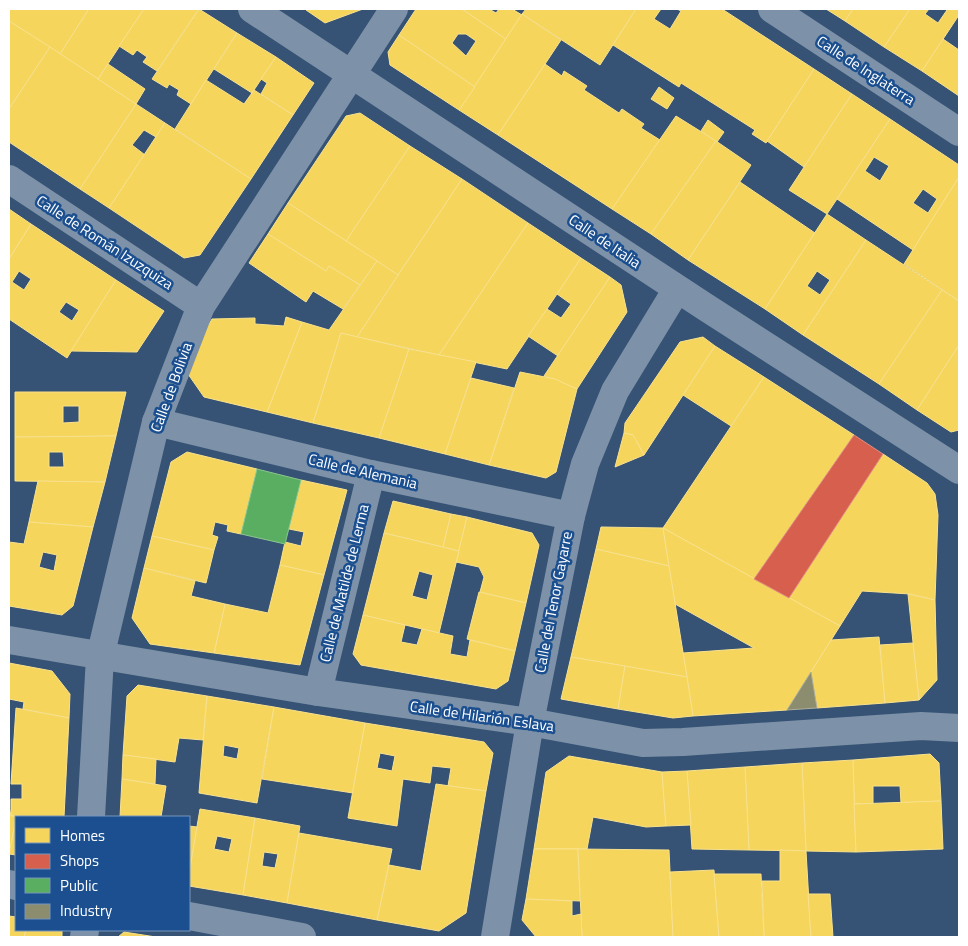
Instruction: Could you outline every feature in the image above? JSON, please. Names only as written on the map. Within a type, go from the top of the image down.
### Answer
[{"type":"street","name":"Calle de Italia","points":[[252,9],[352,73],[677,289],[959,470]]},
{"type":"street","name":"Calle de Bolivia","points":[[91,816],[100,657],[156,422],[201,306],[394,9]]},
{"type":"street","name":"Calle de Inglaterra","points":[[772,9],[959,132]]},
{"type":"street","name":"Calle de Román Izuzquiza","points":[[9,179],[201,306]]},
{"type":"street","name":"Calle del Tenor Gayarre","points":[[494,937],[530,722],[571,516],[585,464],[616,391],[677,289]]},
{"type":"street","name":"Calle de Alemania","points":[[156,422],[371,474],[571,516]]},
{"type":"street","name":"Calle de Matilde de Lerma","points":[[318,692],[371,474]]},
{"type":"street","name":"Calle de Hilarión Eslava","points":[[9,640],[100,657],[318,692],[530,722],[643,742],[683,742],[921,726],[959,728]]},
{"type":"street","points":[[190,916],[302,937]]},
{"type":"building: Homes","points":[[9,9],[89,9],[60,54],[9,21]]},
{"type":"building: Homes","points":[[89,9],[144,9],[98,79],[60,54]]},
{"type":"building: Homes","points":[[144,9],[199,9],[157,71],[143,62],[147,57],[137,50],[133,55],[119,46]]},
{"type":"building: Homes","points":[[199,9],[237,33],[191,104],[177,95],[179,90],[169,84],[167,88],[152,79]]},
{"type":"building: Homes","points":[[307,9],[363,9],[325,23]]},
{"type":"building: Homes","points":[[416,9],[462,9],[506,39],[475,87],[399,35]],"holes":[[[458,34],[466,34],[476,41],[466,56],[452,43]]]},
{"type":"building: Homes","points":[[462,9],[489,9],[496,13],[499,9],[512,9],[522,15],[506,39]]},
{"type":"building: Homes","points":[[526,9],[636,9],[600,65],[522,14]]},
{"type":"building: Homes","points":[[636,9],[661,9],[654,19],[670,29],[681,11],[677,9],[722,9],[814,69],[766,143],[752,134],[755,130],[681,83],[679,87],[613,45]]},
{"type":"building: Homes","points":[[826,9],[853,9],[845,21]]},
{"type":"building: Homes","points":[[853,9],[910,9],[884,47],[845,21]]},
{"type":"building: Homes","points":[[910,9],[929,9],[925,14],[938,23],[947,10],[945,9],[959,9],[959,15],[922,71],[884,47]]},
{"type":"building: Homes","points":[[522,14],[561,40],[498,135],[459,110]]},
{"type":"building: Homes","points":[[9,21],[50,47],[9,109]]},
{"type":"building: Homes","points":[[237,33],[276,57],[252,93],[214,69]]},
{"type":"building: Homes","points":[[399,35],[475,87],[459,110],[390,65],[388,52]]},
{"type":"building: Homes","points":[[943,39],[959,50],[959,96],[922,71]]},
{"type":"building: Homes","points":[[50,47],[136,104],[80,189],[9,142],[9,109]]},
{"type":"building: Homes","points":[[276,57],[314,83],[293,115],[261,94],[267,83],[261,79]]},
{"type":"building: Homes","points":[[108,64],[145,89],[136,104],[98,79]]},
{"type":"building: Homes","points":[[545,64],[562,76],[564,71],[587,86],[584,90],[619,113],[622,109],[644,124],[641,128],[660,140],[612,209],[498,135]]},
{"type":"building: Homes","points":[[814,69],[852,94],[804,167],[767,141]]},
{"type":"building: Homes","points":[[206,80],[244,104],[254,90],[293,115],[251,179],[175,129]]},
{"type":"building: Homes","points":[[659,87],[674,98],[667,109],[651,99]]},
{"type":"building: Homes","points":[[852,94],[890,119],[827,214],[789,190]]},
{"type":"building: Homes","points":[[136,104],[165,123],[156,137],[144,130],[132,145],[145,155],[109,208],[80,189]]},
{"type":"building: Homes","points":[[360,113],[410,146],[346,241],[288,203],[346,116]]},
{"type":"building: Homes","points":[[676,116],[716,141],[651,234],[612,209]]},
{"type":"building: Homes","points":[[890,119],[959,165],[959,177],[913,250],[837,199]],"holes":[[[874,157],[889,166],[880,181],[865,171]],[[923,189],[937,199],[928,213],[913,203]]]},
{"type":"building: Homes","points":[[708,120],[724,132],[717,142],[701,131]]},
{"type":"building: Homes","points":[[165,123],[251,179],[200,255],[184,258],[109,208]]},
{"type":"building: Homes","points":[[716,141],[751,165],[688,260],[651,234]]},
{"type":"building: Homes","points":[[410,146],[462,179],[398,275],[346,241]]},
{"type":"building: Homes","points":[[959,177],[959,301],[904,264]]},
{"type":"building: Homes","points":[[462,179],[528,223],[439,355],[357,337]]},
{"type":"building: Homes","points":[[740,182],[815,233],[765,309],[688,260]]},
{"type":"building: Homes","points":[[288,203],[377,261],[360,285],[329,266],[326,271],[268,234]]},
{"type":"building: Homes","points":[[9,209],[31,224],[9,259]]},
{"type":"building: Homes","points":[[827,214],[866,240],[803,335],[765,309]],"holes":[[[817,271],[830,280],[820,295],[807,286]]]},
{"type":"building: Homes","points":[[528,223],[581,258],[507,369],[439,355]]},
{"type":"building: Homes","points":[[31,224],[116,280],[67,358],[9,319],[9,259]],"holes":[[[19,271],[31,279],[24,290],[12,282]],[[66,302],[79,310],[72,321],[59,312]]]},
{"type":"building: Homes","points":[[268,234],[326,271],[329,266],[360,285],[343,309],[313,291],[306,302],[249,263]]},
{"type":"building: Homes","points":[[866,240],[942,290],[879,384],[803,335]]},
{"type":"building: Homes","points":[[581,258],[610,277],[558,356],[528,336],[547,309],[561,318],[571,304],[557,294]]},
{"type":"building: Homes","points":[[377,261],[398,275],[357,337],[341,333],[313,423],[267,412],[302,322],[329,330]]},
{"type":"building: Homes","points":[[610,277],[621,285],[627,312],[577,389],[544,376]]},
{"type":"building: Homes","points":[[116,280],[164,311],[137,352],[71,351]]},
{"type":"building: Homes","points":[[942,290],[959,301],[959,345],[917,410],[879,384]]},
{"type":"building: Homes","points":[[286,317],[302,322],[267,412],[204,397],[188,374],[199,340],[212,319],[255,318],[255,324],[284,326]]},
{"type":"building: Homes","points":[[341,333],[409,349],[379,438],[313,423]]},
{"type":"building: Homes","points":[[703,337],[715,346],[644,455],[633,435],[624,433],[625,423],[680,342]]},
{"type":"building: Homes","points":[[959,345],[959,430],[951,432],[917,410]]},
{"type":"building: Homes","points":[[715,346],[764,377],[731,426],[683,395]]},
{"type":"building: Homes","points":[[409,349],[476,362],[445,454],[379,438]]},
{"type":"building: Homes","points":[[520,372],[555,379],[577,389],[556,472],[546,478],[489,465]]},
{"type":"building: Homes","points":[[764,377],[854,435],[754,579],[663,528]]},
{"type":"building: Homes","points":[[471,378],[514,388],[489,465],[445,454]]},
{"type":"building: Homes","points":[[15,392],[126,392],[116,436],[15,437]],"holes":[[[63,406],[79,406],[79,422],[63,423]]]},
{"type":"building: Homes","points":[[624,433],[633,435],[644,455],[615,467]]},
{"type":"building: Homes","points":[[116,436],[105,482],[15,481],[15,437]],"holes":[[[49,452],[63,452],[64,467],[49,467]]]},
{"type":"building: Homes","points":[[187,452],[257,469],[241,534],[227,531],[228,525],[215,522],[212,535],[218,537],[214,550],[152,536],[171,462]]},
{"type":"building: Homes","points":[[883,454],[927,483],[935,494],[938,515],[935,600],[910,594],[862,591],[840,626],[789,598]]},
{"type":"building: Homes","points":[[301,480],[347,490],[324,575],[280,565],[285,542],[301,546],[304,532],[289,529]]},
{"type":"building: Homes","points":[[38,481],[105,482],[93,527],[29,522]]},
{"type":"building: Homes","points":[[393,501],[451,514],[443,547],[384,533]]},
{"type":"building: Homes","points":[[451,514],[467,517],[459,551],[443,547]]},
{"type":"building: Homes","points":[[467,517],[532,533],[539,545],[526,603],[480,592],[484,577],[479,567],[456,562]]},
{"type":"building: Homes","points":[[29,522],[93,527],[73,606],[62,615],[9,606],[9,542],[24,544]],"holes":[[[43,552],[57,555],[54,571],[39,567]]]},
{"type":"building: Homes","points":[[601,527],[663,528],[669,566],[596,549]]},
{"type":"building: Homes","points":[[663,528],[840,626],[787,710],[693,716],[683,653],[754,648],[675,604]]},
{"type":"building: Homes","points":[[384,533],[459,551],[439,633],[363,615]],"holes":[[[419,571],[433,575],[427,600],[412,596]]]},
{"type":"building: Homes","points":[[152,536],[214,550],[206,583],[144,568]]},
{"type":"building: Homes","points":[[596,549],[669,566],[687,677],[571,657]]},
{"type":"building: Homes","points":[[280,565],[324,575],[300,665],[214,653],[225,604],[268,613]]},
{"type":"building: Homes","points":[[144,568],[195,581],[191,596],[225,604],[214,653],[150,644],[132,618]]},
{"type":"building: Homes","points":[[479,592],[526,603],[515,651],[467,639]]},
{"type":"building: Homes","points":[[908,594],[935,600],[937,680],[919,700]]},
{"type":"building: Homes","points":[[363,615],[405,625],[401,642],[417,645],[422,629],[453,636],[450,654],[467,657],[470,640],[515,651],[508,681],[496,689],[361,665],[353,654]]},
{"type":"building: Homes","points":[[879,637],[885,703],[817,708],[811,672],[831,640]]},
{"type":"building: Homes","points":[[913,643],[919,700],[885,703],[880,645]]},
{"type":"building: Homes","points":[[571,657],[625,666],[618,709],[561,699]]},
{"type":"building: Homes","points":[[9,663],[52,671],[70,694],[69,718],[23,709],[24,702],[9,699]]},
{"type":"building: Homes","points":[[625,666],[687,677],[693,716],[673,718],[618,709]]},
{"type":"building: Homes","points":[[138,685],[207,696],[203,740],[179,738],[175,762],[123,755],[127,696]]},
{"type":"building: Homes","points":[[207,696],[274,707],[257,803],[199,793]],"holes":[[[224,745],[239,748],[237,759],[223,756]]]},
{"type":"building: Homes","points":[[274,707],[365,723],[353,793],[262,779]]},
{"type":"building: Homes","points":[[16,708],[69,718],[64,816],[11,816],[11,799],[22,799],[22,784],[11,784]]},
{"type":"building: Homes","points":[[365,723],[484,742],[493,753],[486,791],[448,786],[451,768],[432,766],[430,783],[403,779],[397,826],[348,818]],"holes":[[[380,753],[395,756],[392,771],[377,768]]]},
{"type":"building: Homes","points":[[930,754],[939,763],[941,801],[901,803],[900,786],[873,786],[873,804],[854,804],[853,760]]},
{"type":"building: Homes","points":[[123,755],[156,759],[155,784],[122,779]]},
{"type":"building: Homes","points":[[569,756],[662,772],[666,826],[646,827],[593,817],[587,849],[534,849],[546,772]]},
{"type":"building: Homes","points":[[853,760],[856,852],[806,851],[802,763]]},
{"type":"building: Homes","points":[[802,763],[806,851],[749,850],[745,767]]},
{"type":"building: Homes","points":[[745,767],[749,850],[692,849],[687,771]]},
{"type":"building: Homes","points":[[687,771],[691,825],[666,826],[662,772]]},
{"type":"building: Homes","points":[[122,779],[166,786],[161,816],[120,816]]},
{"type":"building: Homes","points":[[436,784],[486,791],[466,913],[439,931],[377,920],[389,865],[421,871]]},
{"type":"building: Homes","points":[[941,801],[943,849],[856,852],[854,804]]},
{"type":"building: Homes","points":[[9,807],[11,816],[15,816],[15,826],[9,854]]},
{"type":"building: Homes","points":[[200,809],[255,818],[243,895],[190,886],[190,867]],"holes":[[[217,836],[232,839],[229,852],[214,849]]]},
{"type":"building: Homes","points":[[255,818],[300,826],[287,903],[243,895]],"holes":[[[264,852],[278,854],[275,868],[262,866]]]},
{"type":"building: Homes","points":[[15,823],[15,855],[9,854]]},
{"type":"building: Homes","points":[[190,826],[197,827],[190,867]]},
{"type":"building: Homes","points":[[299,833],[392,849],[377,920],[287,903]]},
{"type":"building: Homes","points":[[534,849],[578,849],[580,901],[526,899]]},
{"type":"building: Homes","points":[[578,849],[669,850],[673,937],[582,937]]},
{"type":"building: Homes","points":[[780,850],[806,851],[811,937],[764,937],[762,881],[780,881]]},
{"type":"building: Homes","points":[[714,870],[719,937],[673,937],[670,872]]},
{"type":"building: Homes","points":[[714,874],[761,874],[764,937],[719,937]]},
{"type":"building: Homes","points":[[808,894],[830,894],[833,937],[811,937]]},
{"type":"building: Homes","points":[[526,899],[572,901],[572,916],[581,914],[582,937],[536,937],[522,920]]},
{"type":"building: Homes","points":[[9,916],[15,917],[15,931],[26,931],[24,937],[9,937]]},
{"type":"building: Homes","points":[[26,931],[62,931],[62,937],[24,937]]},
{"type":"building: Homes","points":[[124,932],[156,937],[118,937]]},
{"type":"building: Shops","points":[[854,435],[883,454],[789,598],[754,579]]},
{"type":"building: Public","points":[[257,469],[301,480],[285,544],[241,534]]},
{"type":"building: Industry","points":[[811,672],[817,708],[787,710]]}]
